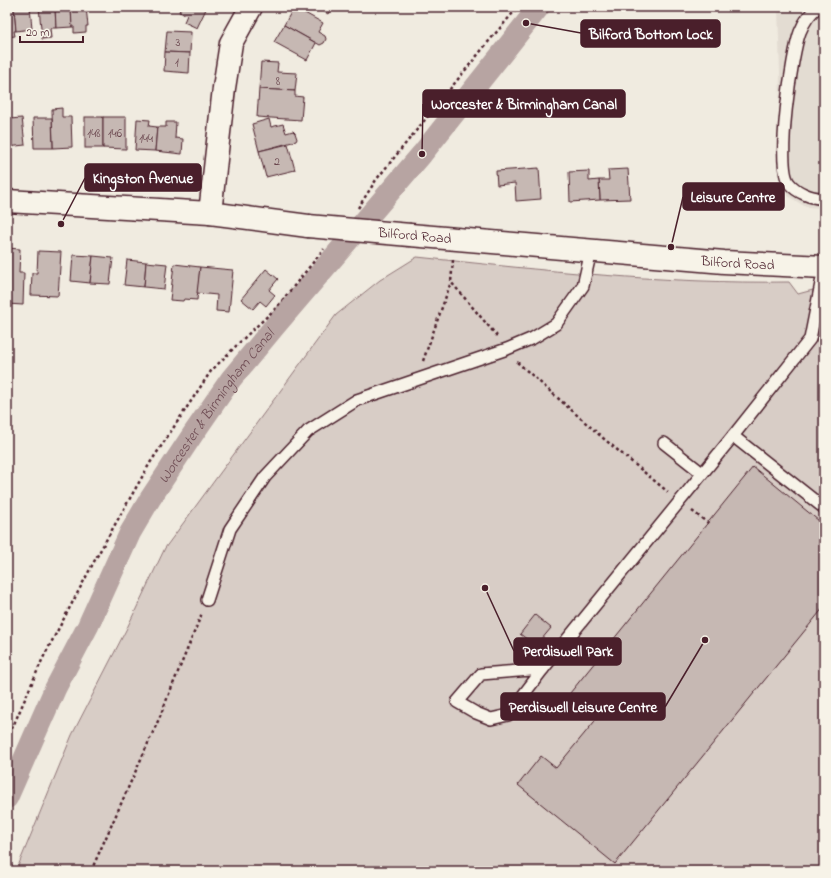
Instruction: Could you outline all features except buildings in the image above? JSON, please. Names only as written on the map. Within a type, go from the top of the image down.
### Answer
[{"type":"main road","points":[[210,213],[224,88],[232,43],[251,7]]},
{"type":"main road","name":"Bilford Road","points":[[7,201],[210,213],[308,226],[591,251],[724,262],[824,267]]},
{"type":"lane","points":[[818,7],[811,12],[800,32],[791,73],[784,148],[784,166],[788,182],[799,193],[824,198]]},
{"type":"lane","points":[[207,600],[230,529],[265,477],[308,431],[357,400],[507,349],[533,338],[556,324],[583,286],[591,251]]},
{"type":"lane","points":[[543,669],[481,674],[456,702],[476,714],[492,719],[508,715],[543,669],[810,339],[824,267]]},
{"type":"lane","points":[[733,436],[824,508]]},
{"type":"lane","points":[[664,443],[702,473]]},
{"type":"path","points":[[354,214],[376,180],[518,7]]},
{"type":"path","points":[[417,379],[451,282],[455,239]]},
{"type":"path","points":[[7,740],[43,658],[96,558],[150,463],[211,371],[276,308],[328,244]]},
{"type":"path","points":[[451,282],[520,364],[602,438],[708,523]]},
{"type":"path","points":[[91,871],[158,720],[207,600]]},
{"type":"shaded area","points":[[778,7],[824,7],[824,208],[806,207],[788,196],[778,174],[780,73]]},
{"type":"shaded area","points":[[417,257],[603,275],[696,281],[789,282],[798,294],[824,287],[824,871],[16,871],[72,735],[127,628],[165,548],[336,315],[380,280]]},
{"type":"waterway","name":"Worcester & Birmingham Canal","points":[[7,798],[55,689],[88,626],[130,533],[150,499],[193,434],[231,379],[422,154],[539,7]]},
{"type":"place","name":"Bilford Bottom Lock","points":[[526,23]]},
{"type":"place","name":"Worcester & Birmingham Canal","points":[[422,154]]},
{"type":"place","name":"Kingston Avenue","points":[[61,224]]},
{"type":"place","name":"Leisure Centre","points":[[671,247]]},
{"type":"place","name":"Perdiswell Park","points":[[485,588]]},
{"type":"place","name":"Perdiswell Leisure Centre","points":[[705,640]]}]
